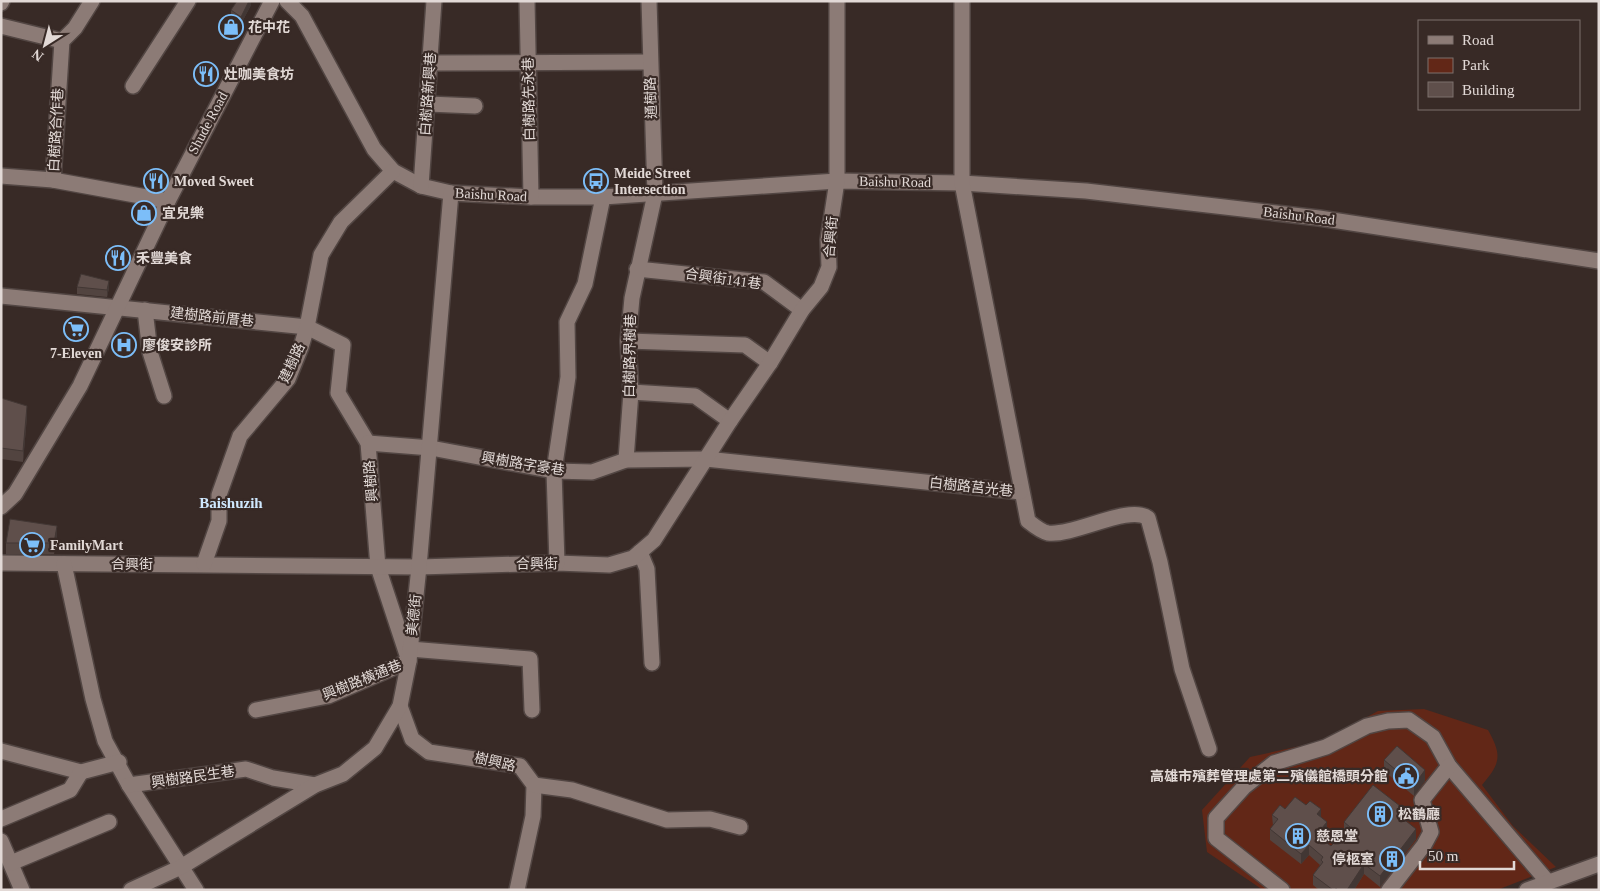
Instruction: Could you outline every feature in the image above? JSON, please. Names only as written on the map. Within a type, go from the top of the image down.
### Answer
[{"type":"street","points":[[1,26],[62,41],[75,28],[92,1]]},
{"type":"street","points":[[134,86],[188,1]]},
{"type":"street","name":"Shude Road","points":[[1,507],[16,494],[80,386],[168,201],[272,1]]},
{"type":"street","name":"Baishu Road","points":[[287,1],[302,16],[374,148],[393,171],[421,186],[451,193],[531,197],[603,197],[838,182],[962,183],[1086,191],[1319,218],[1599,261]]},
{"type":"street","name":"白樹路新興巷","points":[[421,186],[434,1]]},
{"type":"street","name":"白樹路先永巷","points":[[527,1],[531,197]]},
{"type":"street","name":"通樹路","points":[[649,1],[655,194]]},
{"type":"street","name":"合興街","points":[[1,563],[419,567],[557,563],[609,565],[634,558],[654,540],[730,421],[770,363],[802,310],[821,287],[829,267],[828,240],[838,182],[836,157],[837,1]]},
{"type":"street","points":[[962,1],[962,183],[1020,492]]},
{"type":"street","name":"白樹路合作巷","points":[[53,180],[62,41]]},
{"type":"street","points":[[430,63],[650,62]]},
{"type":"street","points":[[428,104],[474,106]]},
{"type":"street","name":"建樹路","points":[[204,564],[219,521],[219,496],[240,436],[288,380],[307,327],[321,255],[341,222],[393,171]]},
{"type":"street","points":[[1,176],[53,180],[168,201]]},
{"type":"street","name":"美德街","points":[[131,890],[180,866],[315,784],[343,774],[375,748],[400,706],[409,655],[431,448],[451,193]]},
{"type":"street","name":"白樹路界樹巷","points":[[626,460],[630,392],[628,341],[632,298],[655,194]]},
{"type":"street","points":[[557,563],[554,471],[568,377],[567,322],[585,284],[603,197]]},
{"type":"street","name":"合興街141巷","points":[[637,269],[764,282],[802,310]]},
{"type":"street","name":"建樹路前厝巷","points":[[1,296],[307,327]]},
{"type":"street","points":[[145,310],[150,352],[164,396]]},
{"type":"street","name":"興樹路","points":[[307,327],[343,345],[338,393],[368,443],[378,567],[409,655]]},
{"type":"street","points":[[628,341],[745,345],[770,363]]},
{"type":"street","points":[[630,392],[695,396],[730,421]]},
{"type":"street","name":"興樹路字豪巷","points":[[368,443],[431,448],[554,471],[592,472],[626,460],[706,459]]},
{"type":"street","name":"白樹路莒光巷","points":[[706,459],[1020,492],[1028,521],[1047,533],[1072,531],[1131,514],[1143,514],[1148,518],[1160,562],[1182,669],[1209,749]]},
{"type":"street","points":[[640,552],[647,568],[652,663]]},
{"type":"street","points":[[64,564],[93,699],[105,741],[119,762],[129,785],[196,890]]},
{"type":"street","points":[[409,655],[530,659],[532,710]]},
{"type":"street","name":"興樹路橫通巷","points":[[256,710],[328,696],[409,655]]},
{"type":"street","name":"樹興路","points":[[400,706],[412,739],[429,752],[520,766],[534,785]]},
{"type":"street","points":[[1282,890],[1216,838],[1216,818],[1244,787],[1274,763],[1326,747],[1367,726],[1388,721],[1409,720],[1433,737],[1449,766],[1548,882]]},
{"type":"street","points":[[1,751],[81,772],[119,762]]},
{"type":"street","points":[[1389,890],[1424,846],[1431,832],[1422,800],[1449,766]]},
{"type":"street","name":"興樹路民生巷","points":[[129,785],[246,769],[273,778],[315,784]]},
{"type":"street","points":[[1,819],[70,790],[81,772]]},
{"type":"street","points":[[517,890],[533,816],[534,785],[572,790],[667,820],[710,819],[740,826]]},
{"type":"street","points":[[11,863],[109,822]]},
{"type":"street","points":[[1,841],[22,890]]},
{"type":"street","points":[[1527,890],[1599,864]]},
{"type":"green space","points":[[1424,709],[1488,730],[1496,746],[1497,759],[1493,771],[1482,785],[1513,826],[1556,867],[1497,890],[1263,890],[1207,852],[1202,810],[1250,757],[1323,741],[1378,711]]},
{"type":"building","points":[[237,1],[249,1],[241,17],[231,10]]},
{"type":"building","points":[[81,274],[109,281],[107,290],[77,287]]},
{"type":"building","points":[[1,398],[27,406],[23,451],[1,448]]},
{"type":"building","points":[[10,519],[57,526],[54,543],[6,543]]},
{"type":"building","points":[[1397,746],[1425,770],[1414,785],[1384,760]]},
{"type":"building","points":[[1373,785],[1405,811],[1401,817],[1416,829],[1380,876],[1364,864],[1347,890],[1338,890],[1336,888],[1333,890],[1313,875],[1323,862],[1321,860],[1323,857],[1309,845],[1301,854],[1270,829],[1278,819],[1272,815],[1280,805],[1285,809],[1295,797],[1306,805],[1310,801],[1321,809],[1317,814],[1327,822],[1316,835],[1331,846],[1350,827],[1344,822]]},
{"type":"place","name":"花中花","points":[[231,27]]},
{"type":"place","name":"灶咖美食坊","points":[[206,74]]},
{"type":"place","name":"Moved Sweet","points":[[156,181]]},
{"type":"place","name":"Meide Street Intersection","points":[[596,181]]},
{"type":"place","name":"宜兒樂","points":[[144,213]]},
{"type":"place","name":"禾豐美食","points":[[118,258]]},
{"type":"place","name":"7-Eleven","points":[[76,329]]},
{"type":"place","name":"廖俊安診所","points":[[124,345]]},
{"type":"place","name":"FamilyMart","points":[[32,545]]},
{"type":"place","name":"高雄市殯葬管理處第二殯儀館橋頭分館","points":[[1406,776]]},
{"type":"place","name":"松鶴廳","points":[[1380,814]]},
{"type":"place","name":"慈恩堂","points":[[1298,836]]},
{"type":"place","name":"停柩室","points":[[1392,859]]},
{"type":"district","name":"Baishuzih","points":[[231,503]]}]
